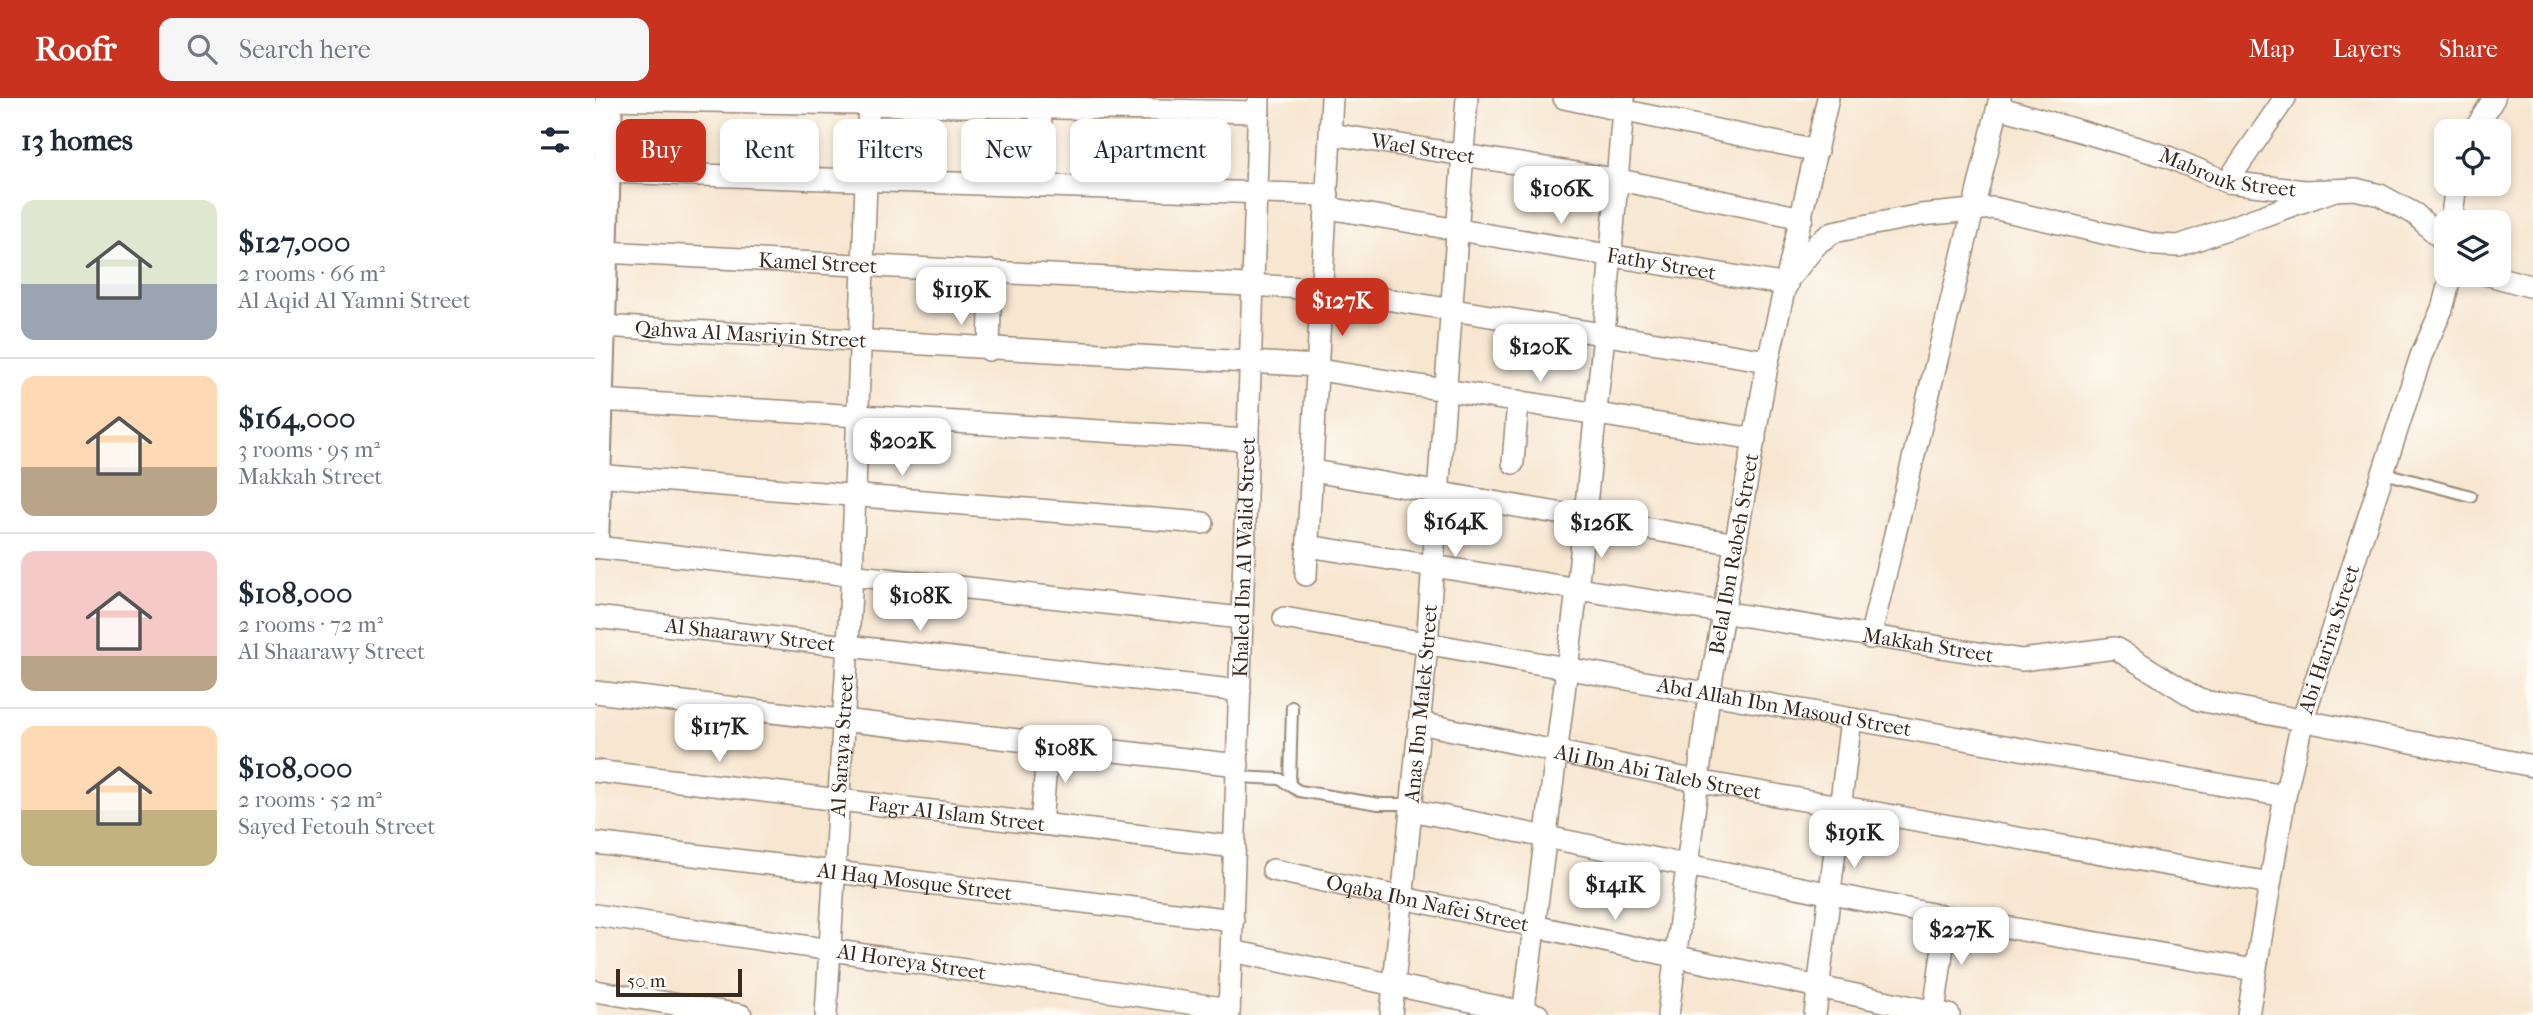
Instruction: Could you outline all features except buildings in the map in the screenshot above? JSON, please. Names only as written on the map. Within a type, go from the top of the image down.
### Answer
[{"type":"street","points":[[1306,575],[1324,289],[1332,98]]},
{"type":"street","name":"Anas Ibn Malek Street","points":[[1391,1015],[1434,566],[1467,98]]},
{"type":"street","points":[[1564,98],[1623,103],[1817,151]]},
{"type":"street","name":"Belal Ibn Rabeh Street","points":[[1668,1015],[1697,781],[1723,614],[1768,361],[1828,98]]},
{"type":"street","points":[[2227,182],[2285,98]]},
{"type":"street","points":[[2481,119],[2494,98]]},
{"type":"street","points":[[1241,618],[595,546],[601,326],[599,295],[604,252],[602,187],[605,103],[804,100],[1041,107],[1259,105]]},
{"type":"street","name":"Al Saraya Street","points":[[868,101],[868,119]]},
{"type":"street","points":[[1870,638],[1999,102]]},
{"type":"street","name":"Mabrouk Street","points":[[1999,102],[2168,157],[2227,182],[2305,191],[2355,189],[2380,195],[2415,214],[2434,232]]},
{"type":"street","points":[[1231,951],[1528,1014],[1535,926],[1596,413],[1623,103]]},
{"type":"street","name":"Khaled Ibn Al Walid Street","points":[[1229,1012],[1259,105]]},
{"type":"street","points":[[1038,186],[1041,107]]},
{"type":"street","name":"Wael Street","points":[[1331,134],[1615,179],[1802,218]]},
{"type":"street","name":"Fathy Street","points":[[602,187],[833,181]]},
{"type":"street","name":"Al Saraya Street","points":[[826,1015],[852,575],[866,182]]},
{"type":"street","name":"Fathy Street","points":[[923,182],[1255,193],[1328,202],[1456,230],[1609,256],[1788,282]]},
{"type":"street","points":[[1788,282],[1818,243],[1833,232],[1921,215],[1993,208],[2156,245],[2179,246],[2335,190]]},
{"type":"street","name":"Kamel Street","points":[[604,252],[1324,289],[1768,361]]},
{"type":"street","points":[[989,350],[991,271]]},
{"type":"street","points":[[2511,280],[2533,286]]},
{"type":"street","name":"Abi Harira Street","points":[[2248,1015],[2285,796],[2302,719],[2421,356],[2442,309],[2448,287]]},
{"type":"street","name":"Qahwa Al Masriyin Street","points":[[601,326],[862,339],[989,350],[1249,362],[1319,368],[1755,439]]},
{"type":"street","points":[[598,389],[857,416],[1246,440]]},
{"type":"street","points":[[1513,463],[1518,401]]},
{"type":"street","points":[[1313,471],[1737,544]]},
{"type":"street","points":[[596,475],[1203,523]]},
{"type":"street","name":"Makkah Street","points":[[1308,546],[1870,638],[2022,660],[2115,648],[2199,700],[2533,766]]},
{"type":"street","name":"Al Shaarawy Street","points":[[595,617],[1240,691]]},
{"type":"street","name":"Abd Allah Ibn Masoud Street","points":[[1284,618],[2285,796]]},
{"type":"street","points":[[595,692],[1048,744],[1237,771]]},
{"type":"street","points":[[1815,1015],[1851,719]]},
{"type":"street","name":"Ali Ibn Abi Taleb Street","points":[[1420,723],[1697,781],[2270,883]]},
{"type":"street","points":[[1041,824],[1048,744]]},
{"type":"street","name":"Fagr Al Islam Street","points":[[595,771],[1235,847]]},
{"type":"street","points":[[1411,807],[1947,917],[2254,970]]},
{"type":"street","name":"Al Haq Mosque Street","points":[[595,843],[1233,920]]},
{"type":"street","name":"Oqaba Ibn Nafei Street","points":[[1273,870],[1941,1013]]},
{"type":"street","name":"Al Horeya Street","points":[[595,915],[1229,1012]]},
{"type":"street","points":[[1941,1013],[1947,917]]},
{"type":"street","points":[[595,991],[741,1015]]},
{"type":"lane","points":[[2384,473],[2471,496]]},
{"type":"lane","points":[[1290,783],[1292,707]]},
{"type":"lane","points":[[1237,771],[1280,779],[1299,791],[1411,807]]}]
